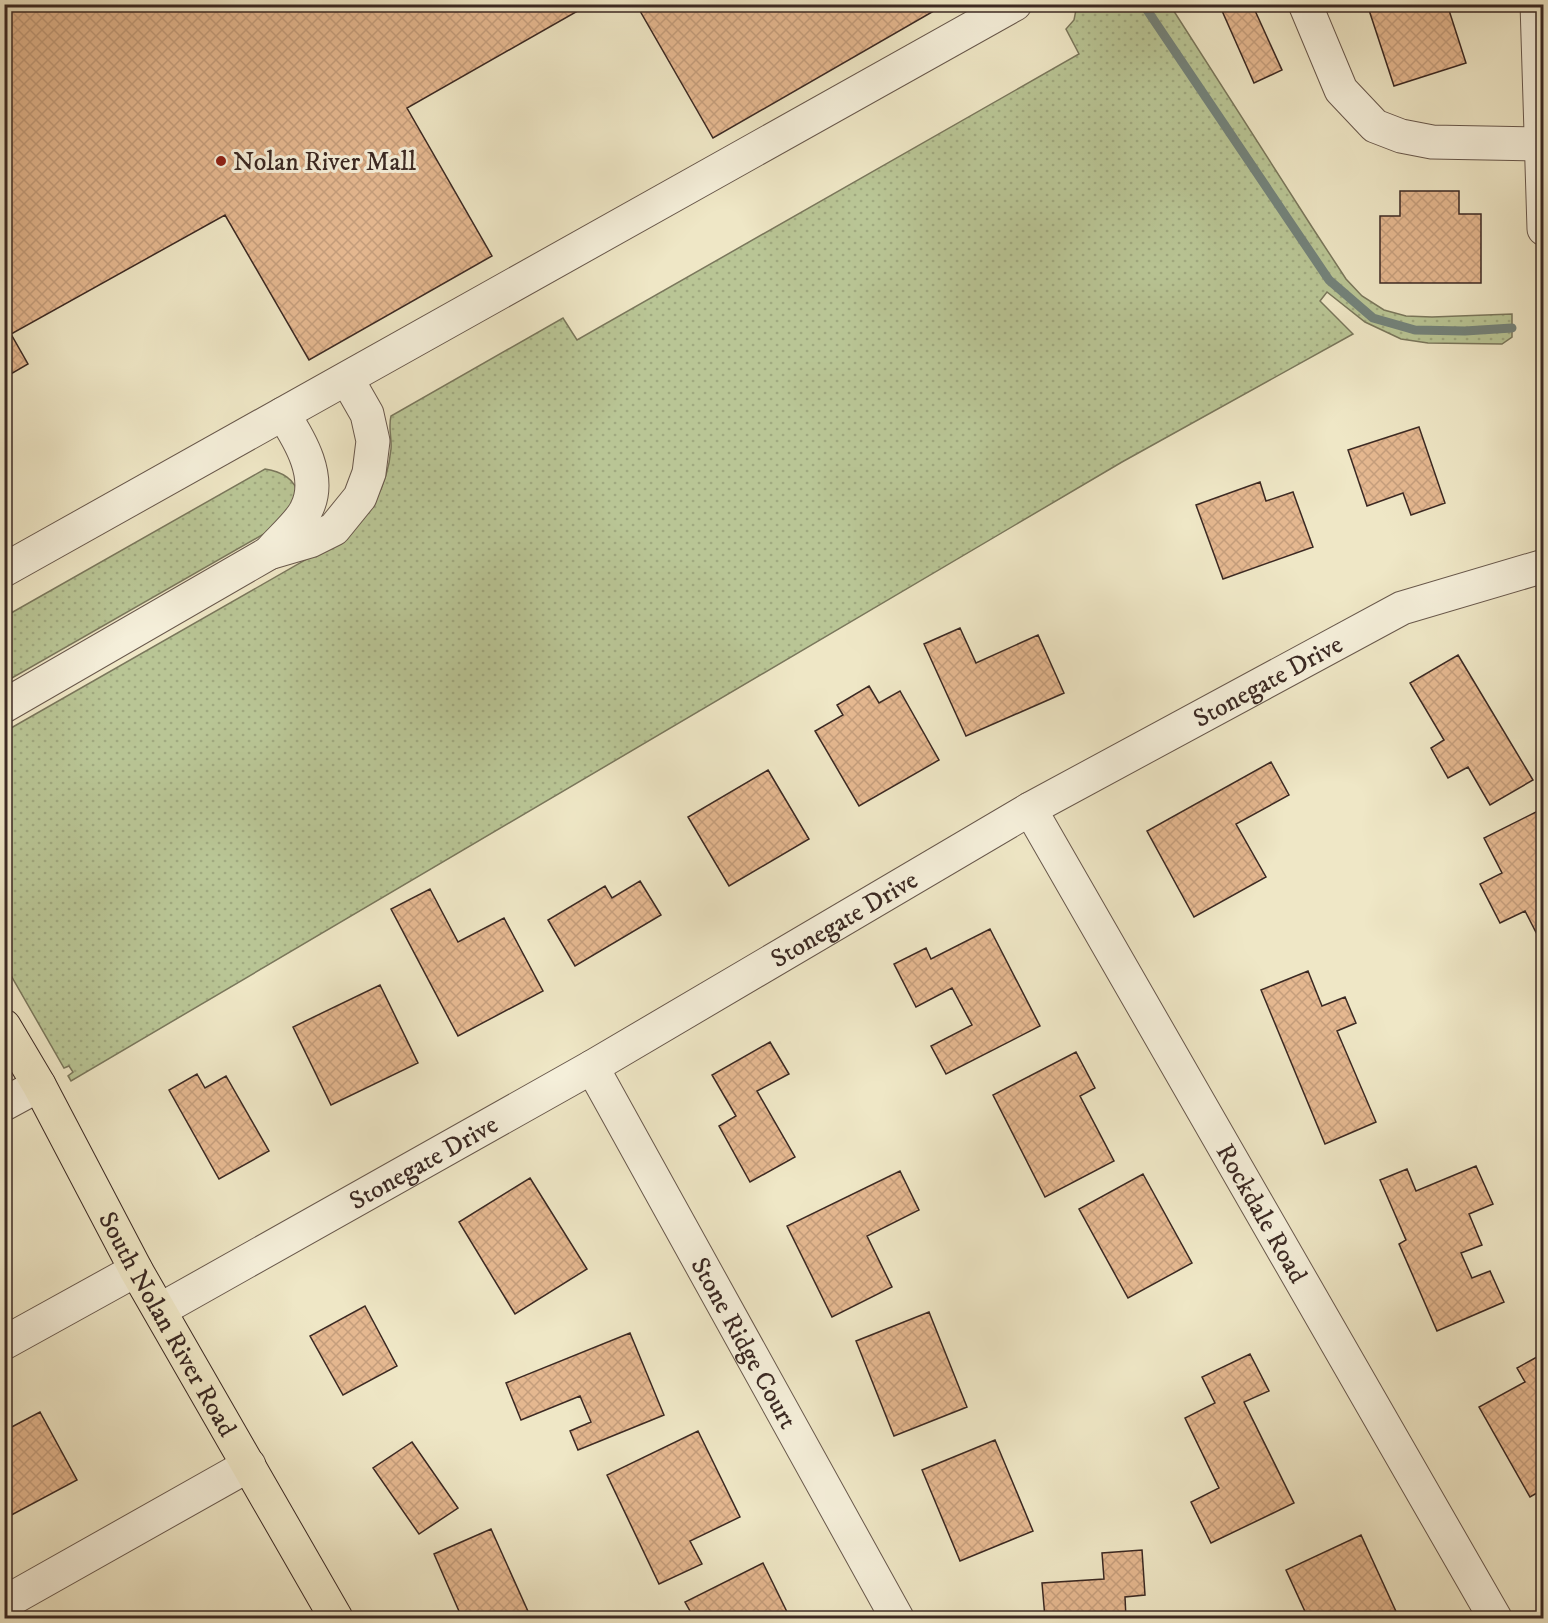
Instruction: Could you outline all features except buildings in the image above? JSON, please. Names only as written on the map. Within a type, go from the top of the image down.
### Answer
[{"type":"main road","name":"South Nolan River Road","points":[[8,1039],[39,1084],[136,1270],[336,1618]]},
{"type":"street","points":[[4,570],[1015,4]]},
{"type":"street","points":[[1305,4],[1341,90],[1375,126],[1401,136],[1432,142],[1542,144]]},
{"type":"street","points":[[1537,4],[1541,45],[1544,229]]},
{"type":"street","points":[[4,706],[268,553],[310,541],[334,529],[360,497],[369,473],[373,441],[366,414],[347,379]]},
{"type":"street","points":[[268,553],[306,510],[311,491],[310,464],[301,441],[283,414]]},
{"type":"street","name":"Stonegate Drive","points":[[160,1310],[592,1067],[1030,808],[1402,608],[1544,566]]},
{"type":"street","name":"Rockdale Road","points":[[1030,808],[1495,1618]]},
{"type":"street","name":"Stone Ridge Court","points":[[592,1067],[897,1618]]},
{"type":"street","points":[[4,1104],[39,1084]]},
{"type":"street","points":[[4,1343],[136,1270]]},
{"type":"street","points":[[4,1603],[249,1465]]},
{"type":"green space","points":[[1077,5],[1170,5],[1346,279],[1362,296],[1384,310],[1406,316],[1512,314],[1512,337],[1502,344],[1428,343],[1401,339],[1365,322],[1327,292],[1320,301],[1353,334],[1122,462],[71,1081],[68,1076],[73,1072],[69,1066],[64,1068],[5,965],[4,732],[342,539],[369,509],[386,477],[391,449],[391,416],[563,318],[577,340],[1079,54],[1066,29],[1074,20]]},
{"type":"green space","points":[[265,469],[287,477],[297,491],[295,504],[283,523],[5,682],[4,617]]},
{"type":"waterway","points":[[1143,4],[1329,280],[1373,318],[1415,330],[1465,331],[1512,328]]},
{"type":"place","name":"Nolan River Mall","points":[[221,161]]}]
